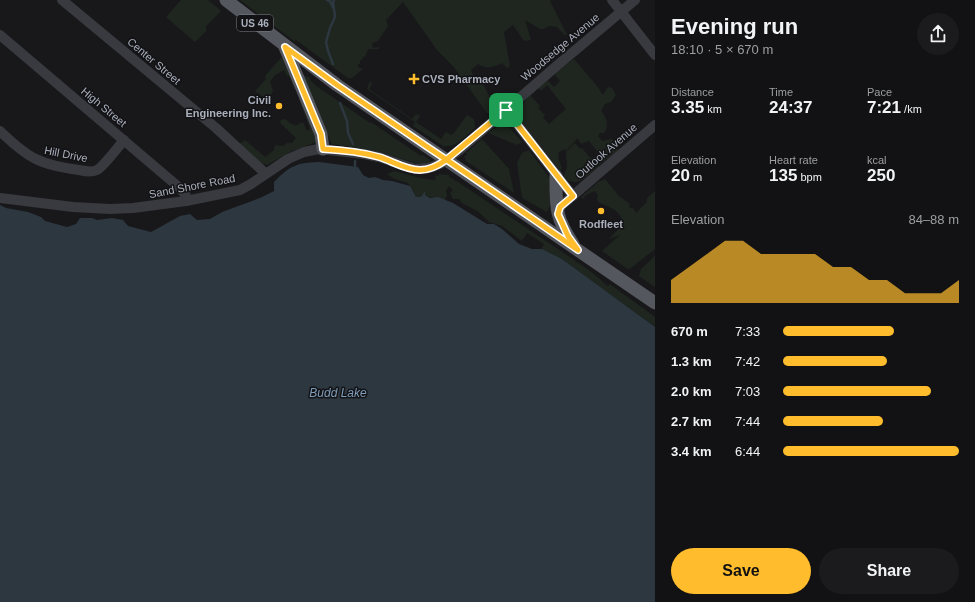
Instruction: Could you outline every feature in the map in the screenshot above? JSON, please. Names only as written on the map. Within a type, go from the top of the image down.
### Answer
[{"type":"main road","name":"US 46","points":[[226,0],[285,47],[342,89],[655,302]]},
{"type":"main road","points":[[285,47],[321,134],[323,149]]},
{"type":"main road","points":[[556,176],[556,203],[558,214],[568,236],[578,250]]},
{"type":"street","name":"Center Street","points":[[62,0],[216,128],[265,174]]},
{"type":"street","points":[[612,0],[655,55]]},
{"type":"street","name":"Woodsedge Avenue","points":[[446,160],[635,0]]},
{"type":"street","name":"High Street","points":[[0,35],[181,189],[186,196],[186,201]]},
{"type":"street","points":[[506,110],[573,196]]},
{"type":"street","name":"Outlook Avenue","points":[[558,214],[560,207],[655,125]]},
{"type":"street","name":"Hill Drive","points":[[0,131],[22,151],[36,160],[57,167],[92,172],[99,169],[124,140]]},
{"type":"street","name":"Sand Shore Road","points":[[0,198],[73,207],[110,209],[186,201],[240,190],[292,156],[310,150],[323,149],[364,154],[379,157],[417,170],[429,168],[446,160]]},
{"type":"shaded area","points":[[181,0],[208,0],[221,11],[206,26],[206,31],[195,42],[166,17]]},
{"type":"shaded area","points":[[240,0],[551,0],[550,1],[567,35],[565,35],[557,27],[549,26],[544,29],[540,29],[525,20],[531,40],[524,41],[513,25],[504,32],[510,66],[507,68],[502,63],[493,67],[484,67],[478,64],[471,70],[476,82],[483,84],[495,107],[491,113],[487,113],[453,66],[437,50],[403,2],[386,20],[388,26],[378,41],[372,43],[373,48],[379,47],[379,49],[368,49],[365,57],[363,56],[362,60],[360,60],[360,64],[358,64],[358,67],[363,69],[352,78],[348,78],[296,40],[294,41]]},
{"type":"shaded area","points":[[282,57],[296,90],[294,89],[289,76],[287,76],[284,70],[274,76],[270,82],[273,91],[268,101],[255,91],[266,79],[265,76]]},
{"type":"shaded area","points":[[574,59],[603,95],[608,87],[612,88],[616,95],[611,102],[605,104],[601,111],[606,118],[607,127],[604,133],[600,133],[598,136],[602,141],[612,139],[617,146],[618,151],[599,165],[600,167],[580,181],[571,182],[564,176],[567,167],[566,152],[575,143],[580,149],[582,148],[591,159],[596,156],[598,152],[589,141],[581,144],[577,137],[577,139],[566,151],[564,149],[558,153],[562,168],[560,171],[521,121],[520,114],[523,104],[530,95],[540,106],[538,108],[545,115],[543,118],[549,124],[566,109],[547,85],[542,90],[537,89],[547,80],[554,87],[560,81],[554,74]]},
{"type":"shaded area","points":[[303,75],[310,78],[315,85],[370,123],[371,122],[421,156],[423,155],[430,160],[430,162],[424,164],[415,163],[377,151],[332,144],[302,78]]},
{"type":"shaded area","points":[[371,82],[372,84],[369,89],[412,119],[416,114],[420,116],[416,122],[441,139],[446,132],[451,135],[454,133],[467,115],[474,119],[475,128],[456,143],[443,146],[413,126],[415,122],[367,89],[369,83]]},
{"type":"shaded area","points":[[299,99],[318,136],[316,142],[290,152],[267,165],[259,162],[239,144],[245,140],[265,157],[274,150],[275,145],[283,146],[287,143],[292,143],[296,138],[280,123],[281,120],[285,119],[295,126],[303,122],[307,131],[310,129]]},
{"type":"shaded area","points":[[499,126],[510,128],[522,142],[517,145],[488,133]]},
{"type":"shaded area","points":[[482,139],[509,169],[514,193],[466,161],[464,156],[467,155],[466,153]]},
{"type":"shaded area","points":[[529,150],[551,180],[550,205],[547,212],[522,198],[517,163],[522,153]]},
{"type":"shaded area","points":[[394,171],[420,178],[435,180],[436,174],[437,176],[439,176],[439,174],[449,175],[449,177],[589,270],[608,286],[610,284],[655,317],[655,327],[562,259],[541,249],[544,244],[527,233],[522,241],[502,226],[489,222],[479,212],[462,203],[459,199],[453,199],[450,193],[453,190],[449,186],[446,191],[447,195],[445,200],[427,196],[425,195],[425,192],[421,197],[416,197],[408,183],[394,179],[387,174]]},
{"type":"shaded area","points":[[605,179],[619,196],[630,204],[629,207],[634,209],[636,213],[647,202],[647,198],[655,191],[655,249],[628,269],[602,251],[620,235],[609,239],[623,224],[620,216],[615,210],[598,202],[598,195],[595,191],[586,195],[583,199],[581,197],[598,182]]},
{"type":"shaded area","points":[[655,256],[655,287],[639,276],[641,269]]},
{"type":"water","name":"Budd Lake","points":[[319,162],[358,167],[363,175],[369,178],[375,177],[410,186],[416,197],[421,197],[425,191],[425,195],[430,198],[438,197],[453,203],[487,224],[494,224],[519,244],[532,249],[542,249],[562,259],[655,327],[655,602],[0,602],[0,205],[6,208],[28,212],[41,217],[45,221],[67,227],[76,224],[80,218],[92,218],[97,220],[112,218],[123,220],[128,226],[151,232],[180,216],[190,214],[197,220],[210,219],[222,212],[260,198],[274,191],[274,182],[284,172],[294,166],[304,163]]},
{"type":"waterway","points":[[327,0],[330,1],[333,8]]},
{"type":"waterway","points":[[333,64],[326,42],[335,17],[334,0]]},
{"type":"waterway","points":[[340,103],[347,121],[348,133],[353,144]]},
{"type":"waterway","points":[[355,161],[355,166]]},
{"type":"place","name":"CVS Pharmacy","points":[[414,79]]},
{"type":"place","name":"Civil Engineering Inc.","points":[[279,106]]},
{"type":"place","name":"Rodfleet","points":[[601,211]]},
{"type":"route","points":[[506,110],[461,149],[446,160],[438,166],[426,169],[421,170],[409,168],[379,157],[364,154],[342,150],[323,149],[321,134],[285,47],[364,104],[446,160],[480,182],[578,250],[568,236],[558,214],[560,207],[573,196],[506,110]]}]
